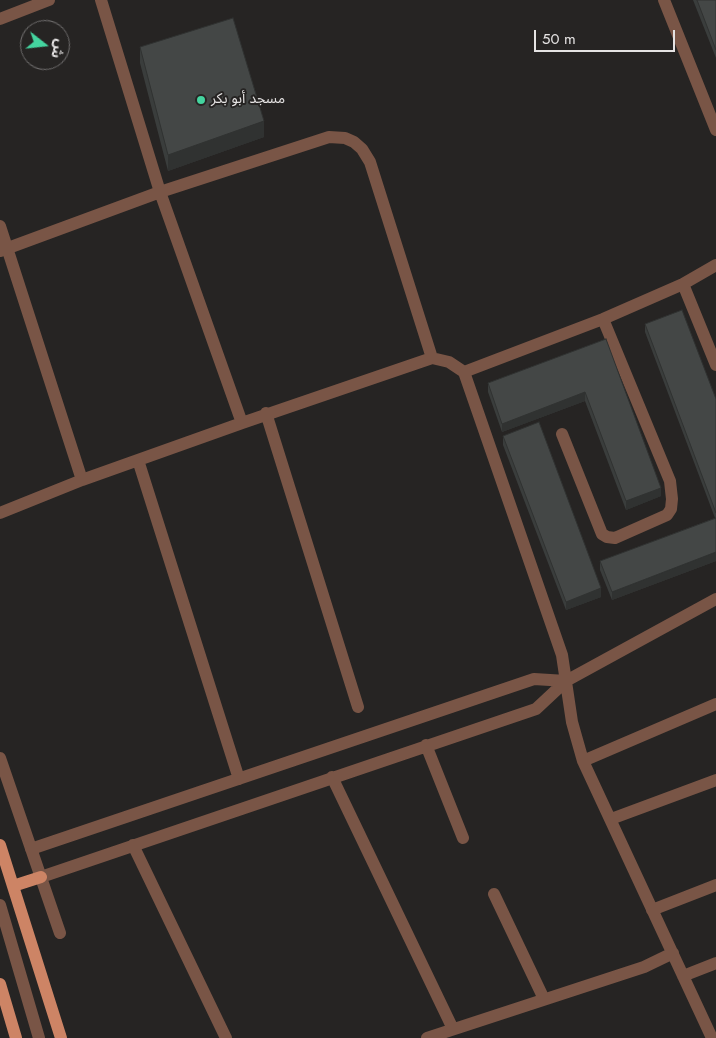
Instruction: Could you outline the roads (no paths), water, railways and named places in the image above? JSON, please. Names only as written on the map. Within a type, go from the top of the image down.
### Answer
[{"type":"main road","points":[[0,846],[61,1038]]},
{"type":"main road","points":[[14,886],[41,877]]},
{"type":"main road","points":[[0,984],[16,1038]]},
{"type":"street","points":[[0,18],[49,0]]},
{"type":"street","points":[[101,0],[160,192],[242,423]]},
{"type":"street","points":[[664,0],[716,130]]},
{"type":"street","points":[[4,249],[160,192],[329,137],[345,138],[354,142],[362,149],[370,162],[432,358]]},
{"type":"street","points":[[0,226],[4,249],[82,480]]},
{"type":"street","points":[[464,372],[603,319],[683,284],[716,265]]},
{"type":"street","points":[[683,284],[716,365]]},
{"type":"street","points":[[562,434],[602,534],[615,538],[667,515],[671,509],[670,481],[603,319]]},
{"type":"street","points":[[0,513],[82,480],[266,414],[432,358],[449,362],[464,372],[562,655],[572,722],[583,761],[712,1038]]},
{"type":"street","points":[[266,414],[358,707]]},
{"type":"street","points":[[138,460],[239,779]]},
{"type":"street","points":[[41,877],[536,709],[566,681],[716,600]]},
{"type":"street","points":[[31,849],[534,679],[566,681]]},
{"type":"street","points":[[583,761],[716,704]]},
{"type":"street","points":[[426,745],[463,838]]},
{"type":"street","points":[[0,758],[60,933]]},
{"type":"street","points":[[332,777],[453,1029]]},
{"type":"street","points":[[611,819],[716,780]]},
{"type":"street","points":[[133,845],[226,1038]]},
{"type":"street","points":[[652,910],[716,885]]},
{"type":"street","points":[[494,894],[544,999]]},
{"type":"street","points":[[0,905],[39,1038]]},
{"type":"street","points":[[0,932],[32,1038]]},
{"type":"street","points":[[427,1038],[644,967],[672,953]]},
{"type":"street","points":[[683,976],[716,962]]},
{"type":"place","name":"مسجد أبو بكر","points":[[201,100]]}]
